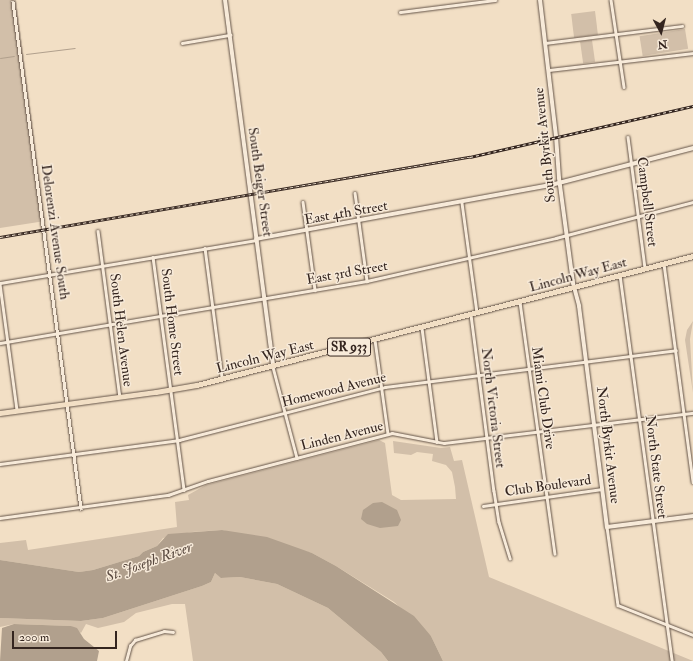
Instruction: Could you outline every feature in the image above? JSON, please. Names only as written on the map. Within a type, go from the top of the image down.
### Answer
[{"type":"main road","name":"Lincoln Way East","points":[[0,413],[171,390],[222,379],[273,367],[693,256]]},
{"type":"street","name":"South Beiger Street","points":[[225,0],[273,367]]},
{"type":"street","points":[[400,12],[495,0]]},
{"type":"street","name":"South Byrkit Avenue","points":[[540,0],[559,183],[575,287]]},
{"type":"street","points":[[611,0],[624,87]]},
{"type":"street","name":"Delorenzi Avenue South","points":[[13,2],[59,333],[81,508]]},
{"type":"street","points":[[545,43],[682,26]]},
{"type":"street","points":[[182,43],[230,35]]},
{"type":"street","points":[[548,70],[693,53]]},
{"type":"street","name":"Campbell Street","points":[[628,137],[646,268]]},
{"type":"street","name":"East 4th Street","points":[[0,283],[360,222],[462,203],[559,183],[693,148]]},
{"type":"street","points":[[355,193],[367,281]]},
{"type":"street","points":[[303,202],[315,290]]},
{"type":"street","name":"East 3rd Street","points":[[0,343],[367,281],[566,236],[693,202]]},
{"type":"street","points":[[462,203],[477,313]]},
{"type":"street","name":"South Helen Avenue","points":[[98,230],[120,397]]},
{"type":"street","points":[[205,248],[222,379]]},
{"type":"street","name":"South Home Street","points":[[153,257],[184,490]]},
{"type":"street","points":[[664,264],[693,482]]},
{"type":"street","name":"North State Street","points":[[620,275],[672,661]]},
{"type":"street","points":[[0,283],[17,411]]},
{"type":"street","name":"North Byrkit Avenue","points":[[575,287],[618,605],[667,625]]},
{"type":"street","name":"Miami Club Drive","points":[[520,302],[555,554]]},
{"type":"street","name":"North Victoria Street","points":[[471,315],[496,504],[510,558]]},
{"type":"street","points":[[422,328],[437,442]]},
{"type":"street","points":[[375,340],[388,434]]},
{"type":"street","name":"Homewood Avenue","points":[[0,464],[178,441],[381,388],[676,350]]},
{"type":"street","points":[[273,367],[297,458]]},
{"type":"street","name":"Linden Avenue","points":[[0,518],[162,497],[208,481],[388,434],[437,442],[538,433],[693,413]]},
{"type":"street","name":"Club Boulevard","points":[[483,506],[603,489]]},
{"type":"street","points":[[607,527],[693,516]]},
{"type":"street","points":[[667,625],[693,635]]},
{"type":"street","points":[[126,661],[130,646],[137,638],[164,631],[173,632]]},
{"type":"shaded area","points":[[0,0],[16,0],[45,221],[0,228]]},
{"type":"shaded area","points":[[595,11],[598,35],[574,38],[571,14]]},
{"type":"shaded area","points":[[685,29],[688,49],[643,56],[640,36]]},
{"type":"shaded area","points":[[592,40],[595,62],[583,63],[580,42]]},
{"type":"shaded area","points":[[693,321],[690,339],[693,393],[685,340],[687,330]]},
{"type":"shaded area","points":[[379,440],[385,443],[392,495],[401,500],[456,499],[455,487],[452,472],[446,465],[432,461],[433,454],[417,452],[411,455],[394,453],[393,441],[441,448],[450,447],[454,461],[462,460],[489,577],[693,661],[443,661],[431,636],[394,602],[336,566],[312,553],[222,530],[192,532],[163,538],[157,546],[143,552],[139,556],[93,570],[79,572],[0,560],[0,543],[26,540],[28,550],[177,527],[175,502],[189,500],[188,495],[206,485]]},
{"type":"shaded area","points":[[215,573],[222,578],[240,577],[277,584],[328,608],[381,652],[388,661],[193,661],[185,604],[172,604],[136,613],[124,622],[98,628],[86,624],[81,633],[71,626],[14,624],[0,627],[0,618],[81,621],[103,618],[202,586],[211,582]]},
{"type":"water","points":[[382,502],[397,510],[401,520],[398,526],[380,528],[367,524],[361,519],[363,510],[373,503]]},
{"type":"water","name":"St. Joseph River","points":[[222,530],[267,537],[312,553],[336,566],[414,616],[431,636],[443,661],[388,661],[381,652],[328,608],[277,584],[240,577],[221,578],[215,573],[211,582],[202,586],[103,618],[81,621],[0,618],[0,560],[79,572],[93,570],[139,556],[143,552],[157,546],[168,534]]},
{"type":"water","points":[[14,624],[71,626],[77,628],[84,639],[99,651],[97,661],[0,661],[2,628]]},
{"type":"waterway","points":[[26,54],[75,48]]},
{"type":"waterway","points":[[0,58],[14,56]]},
{"type":"railway","points":[[0,237],[470,157],[693,106]]}]
